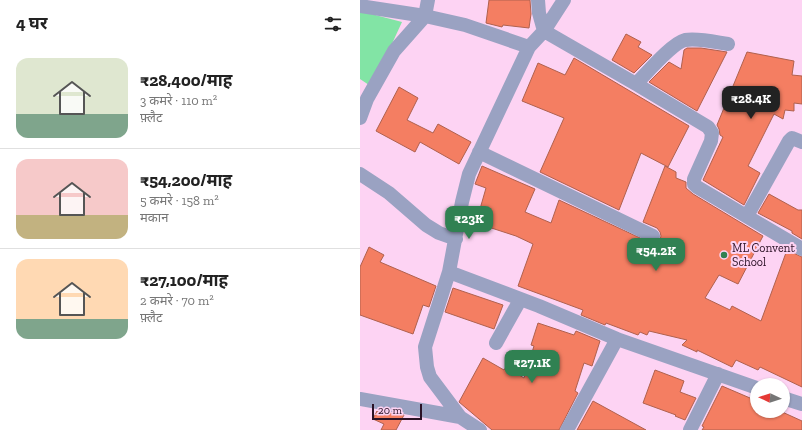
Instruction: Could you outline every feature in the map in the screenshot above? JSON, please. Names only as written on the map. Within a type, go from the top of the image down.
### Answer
[{"type":"street","points":[[360,118],[363,96],[394,51],[425,16],[428,0]]},
{"type":"street","points":[[538,0],[539,13],[544,31],[708,127],[712,133],[711,141],[694,179],[694,184],[697,187],[802,249]]},
{"type":"street","points":[[480,430],[460,416],[430,377],[425,357],[425,347],[449,272],[469,174],[529,47],[544,31],[564,0]]},
{"type":"street","points":[[360,6],[425,16],[465,25],[529,47]]},
{"type":"street","points":[[636,84],[674,46],[683,41],[693,40],[728,44]]},
{"type":"street","points":[[747,216],[789,141],[792,138],[802,142]]},
{"type":"street","points":[[479,152],[653,236]]},
{"type":"street","points":[[360,174],[389,193],[426,225],[439,233],[456,239]]},
{"type":"street","points":[[449,272],[618,339],[750,385]]},
{"type":"street","points":[[496,343],[520,300]]},
{"type":"street","points":[[567,430],[618,339]]},
{"type":"street","points":[[691,430],[718,374]]},
{"type":"street","points":[[360,399],[460,416]]},
{"type":"street","points":[[790,400],[802,404]]},
{"type":"green space","points":[[360,11],[402,22],[372,87],[360,79]]},
{"type":"building","points":[[489,0],[530,0],[531,14],[529,28],[503,25],[502,27],[486,23]]},
{"type":"building","points":[[626,34],[641,42],[638,47],[652,55],[634,73],[612,60]]},
{"type":"building","points":[[687,48],[701,48],[727,52],[697,111],[649,82],[669,62],[681,69],[684,50]]},
{"type":"building","points":[[747,52],[794,61],[792,75],[802,76],[802,104],[794,103],[794,111],[785,110],[783,119],[774,114],[748,166],[760,173],[744,205],[703,180],[723,137],[720,135],[717,125]]},
{"type":"building","points":[[574,58],[689,126],[668,167],[641,153],[619,210],[540,172],[564,118],[522,101],[538,63],[565,75]]},
{"type":"building","points":[[399,87],[418,98],[407,120],[433,133],[438,124],[471,142],[459,164],[420,142],[415,152],[376,131]]},
{"type":"building","points":[[482,166],[535,189],[525,212],[551,223],[559,200],[653,244],[660,240],[660,232],[657,228],[643,222],[665,166],[676,172],[676,178],[686,182],[686,188],[693,194],[763,236],[738,284],[719,275],[705,298],[730,310],[732,306],[761,321],[787,250],[802,257],[802,387],[790,381],[790,378],[783,378],[760,367],[758,370],[736,360],[732,367],[697,350],[697,352],[682,345],[687,340],[649,331],[647,335],[640,332],[638,335],[606,323],[605,325],[581,315],[583,310],[518,286],[533,244],[516,236],[476,223],[486,188],[475,184]]},
{"type":"building","points":[[769,194],[798,210],[802,210],[802,239],[792,233],[792,231],[758,213]]},
{"type":"building","points":[[369,247],[384,255],[380,262],[436,286],[429,307],[423,305],[413,334],[360,315],[360,267]]},
{"type":"building","points":[[453,288],[503,305],[494,329],[445,312]]},
{"type":"building","points":[[538,323],[574,335],[576,331],[600,341],[592,366],[584,363],[575,391],[578,393],[559,430],[492,430],[459,402],[483,358],[504,370],[506,367],[524,378],[534,346],[531,345]]},
{"type":"building","points":[[655,370],[684,381],[680,392],[696,398],[685,420],[675,416],[676,415],[643,403]]},
{"type":"building","points":[[722,386],[750,398],[750,418],[790,418],[790,416],[802,421],[802,430],[702,430],[704,427],[702,426]]},
{"type":"building","points":[[593,401],[646,430],[577,430]]},
{"type":"building","points":[[377,411],[404,415],[396,430],[381,430],[384,424],[373,419]]},
{"type":"place","name":"ML Convent School","points":[[724,255]]}]
